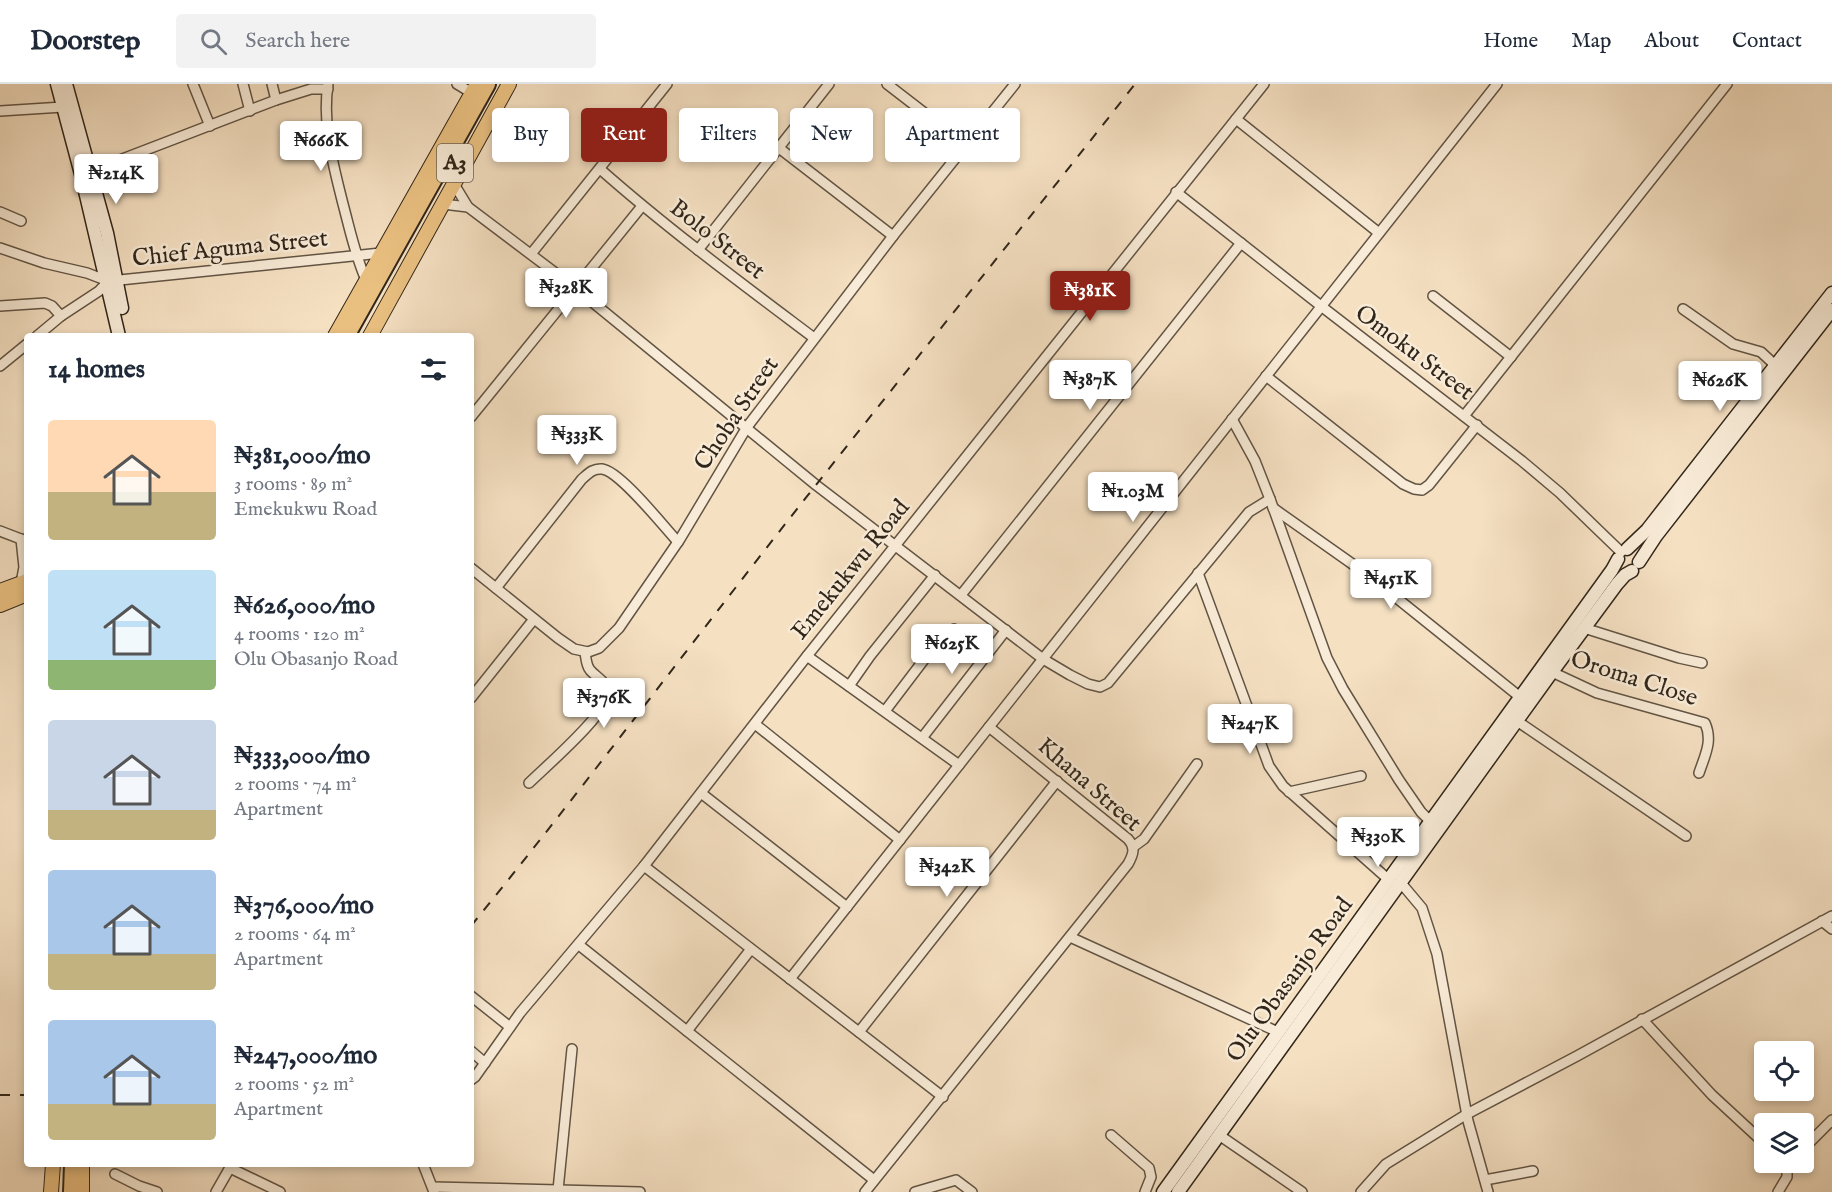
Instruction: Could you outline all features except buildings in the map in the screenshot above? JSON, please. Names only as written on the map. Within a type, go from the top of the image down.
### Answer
[{"type":"highway","name":"A3","points":[[348,333],[498,84]]},
{"type":"highway","name":"A3","points":[[359,333],[479,87]]},
{"type":"highway","points":[[62,1192],[63,1167]]},
{"type":"highway","points":[[72,1192],[73,1167]]},
{"type":"main road","points":[[57,84],[126,333]]},
{"type":"main road","points":[[66,84],[107,233],[119,333]]},
{"type":"main road","points":[[372,333],[509,84]]},
{"type":"main road","points":[[337,333],[479,87]]},
{"type":"main road","name":"Olu Obasanjo Road","points":[[1178,1192],[1395,882],[1430,821],[1622,554],[1647,530],[1832,292]]},
{"type":"main road","name":"Olu Obasanjo Road","points":[[1163,1192],[1278,1032],[1517,721],[1617,584],[1635,566],[1832,310]]},
{"type":"main road","points":[[1637,553],[1635,566],[1621,568],[1622,554],[1637,553]]},
{"type":"main road","points":[[0,591],[24,586]]},
{"type":"main road","points":[[0,604],[24,587]]},
{"type":"main road","points":[[51,1192],[52,1167]]},
{"type":"main road","points":[[82,1167],[82,1192]]},
{"type":"street","points":[[193,84],[210,126]]},
{"type":"street","points":[[243,84],[250,111]]},
{"type":"street","points":[[272,84],[276,100]]},
{"type":"street","points":[[457,84],[479,87]]},
{"type":"street","points":[[531,254],[667,84]]},
{"type":"street","points":[[829,84],[778,148],[893,236]]},
{"type":"street","points":[[886,84],[917,108]]},
{"type":"street","name":"Choba Street","points":[[996,108],[1015,84]]},
{"type":"street","name":"Emekukwu Road","points":[[474,1078],[510,1027],[644,866],[807,656],[1264,84]]},
{"type":"street","points":[[790,979],[1497,84]]},
{"type":"street","points":[[1464,416],[1726,84]]},
{"type":"street","points":[[91,171],[276,100],[328,86],[326,101],[330,156],[356,256],[366,280]]},
{"type":"street","points":[[0,111],[63,107]]},
{"type":"street","points":[[1236,119],[1379,233]]},
{"type":"street","points":[[698,250],[767,162]]},
{"type":"street","name":"Choba Street","points":[[585,652],[598,648],[619,628],[678,542],[747,427],[952,162]]},
{"type":"street","name":"Bolo Street","points":[[600,169],[642,206],[814,338]]},
{"type":"street","points":[[454,184],[468,207],[574,288],[816,485],[1043,659],[1088,684],[1105,686],[1249,512],[1271,503]]},
{"type":"street","name":"Omoku Street","points":[[1176,192],[1560,493],[1622,554]]},
{"type":"street","points":[[443,204],[468,207]]},
{"type":"street","points":[[474,413],[642,206]]},
{"type":"street","points":[[0,212],[21,220]]},
{"type":"street","points":[[961,595],[1241,243]]},
{"type":"street","points":[[0,248],[44,263],[112,280]]},
{"type":"street","name":"Chief Aguma Street","points":[[112,280],[381,253]]},
{"type":"street","points":[[41,333],[112,280]]},
{"type":"street","points":[[1433,296],[1511,357]]},
{"type":"street","points":[[0,306],[45,303],[52,306],[61,316]]},
{"type":"street","points":[[1683,309],[1733,344],[1761,352],[1776,365]]},
{"type":"street","points":[[0,353],[4,363],[24,346]]},
{"type":"street","points":[[1266,376],[1404,484],[1414,489],[1422,490],[1429,485],[1477,426]]},
{"type":"street","points":[[1232,419],[1255,461],[1327,658],[1342,689],[1399,780],[1421,813],[1430,821]]},
{"type":"street","points":[[496,588],[582,479],[598,468],[609,471],[624,483],[678,542]]},
{"type":"street","points":[[1271,503],[1368,575],[1520,697]]},
{"type":"street","points":[[0,531],[24,540],[24,567]]},
{"type":"street","points":[[474,570],[558,638],[574,649],[585,652],[589,668],[606,686],[609,693],[608,699],[593,721],[529,783]]},
{"type":"street","points":[[1198,573],[1269,766],[1289,792],[1395,882],[1422,908],[1437,954],[1467,1114],[1488,1192]]},
{"type":"street","points":[[849,686],[870,656],[936,575]]},
{"type":"street","points":[[474,694],[534,619]]},
{"type":"street","points":[[1584,628],[1702,663]]},
{"type":"street","points":[[885,711],[926,657],[954,629]]},
{"type":"street","points":[[922,738],[1006,630]]},
{"type":"street","points":[[807,656],[959,765]]},
{"type":"street","name":"Oroma Close","points":[[1552,672],[1597,693],[1705,723],[1709,734],[1708,747],[1700,773]]},
{"type":"street","points":[[1517,721],[1686,836]]},
{"type":"street","points":[[754,724],[900,840]]},
{"type":"street","name":"Khana Street","points":[[865,1192],[943,1097],[1133,855],[1133,847],[1128,839],[989,727]]},
{"type":"street","points":[[1133,847],[1144,839],[1197,764]]},
{"type":"street","points":[[1289,792],[1361,776]]},
{"type":"street","points":[[859,1032],[1057,781]]},
{"type":"street","points":[[701,793],[847,907]]},
{"type":"street","points":[[644,866],[943,1097]]},
{"type":"street","points":[[1361,1192],[1386,1164],[1467,1114],[1832,916]]},
{"type":"street","points":[[1822,921],[1832,929]]},
{"type":"street","points":[[1070,937],[1278,1032]]},
{"type":"street","points":[[579,945],[874,1180]]},
{"type":"street","points":[[687,1031],[751,949]]},
{"type":"street","points":[[474,998],[510,1027]]},
{"type":"street","points":[[1642,1019],[1712,1095],[1754,1134]]},
{"type":"street","points":[[558,1190],[572,1049]]},
{"type":"street","points":[[474,1054],[485,1063]]},
{"type":"street","points":[[1814,1138],[1832,1120]]},
{"type":"street","points":[[1111,1135],[1149,1168],[1150,1177],[1145,1192]]},
{"type":"street","points":[[1219,1135],[1302,1192]]},
{"type":"street","points":[[216,1192],[230,1167]]},
{"type":"street","points":[[233,1167],[280,1192]]},
{"type":"street","points":[[424,1167],[433,1190],[640,1192]]},
{"type":"street","points":[[1485,1180],[1533,1171]]},
{"type":"street","points":[[1778,1192],[1787,1173]]},
{"type":"street","points":[[116,1174],[157,1192]]},
{"type":"street","points":[[915,1192],[956,1180],[972,1192]]},
{"type":"railway","points":[[474,922],[816,485],[1135,84]]},
{"type":"railway","points":[[0,1095],[24,1095]]}]
